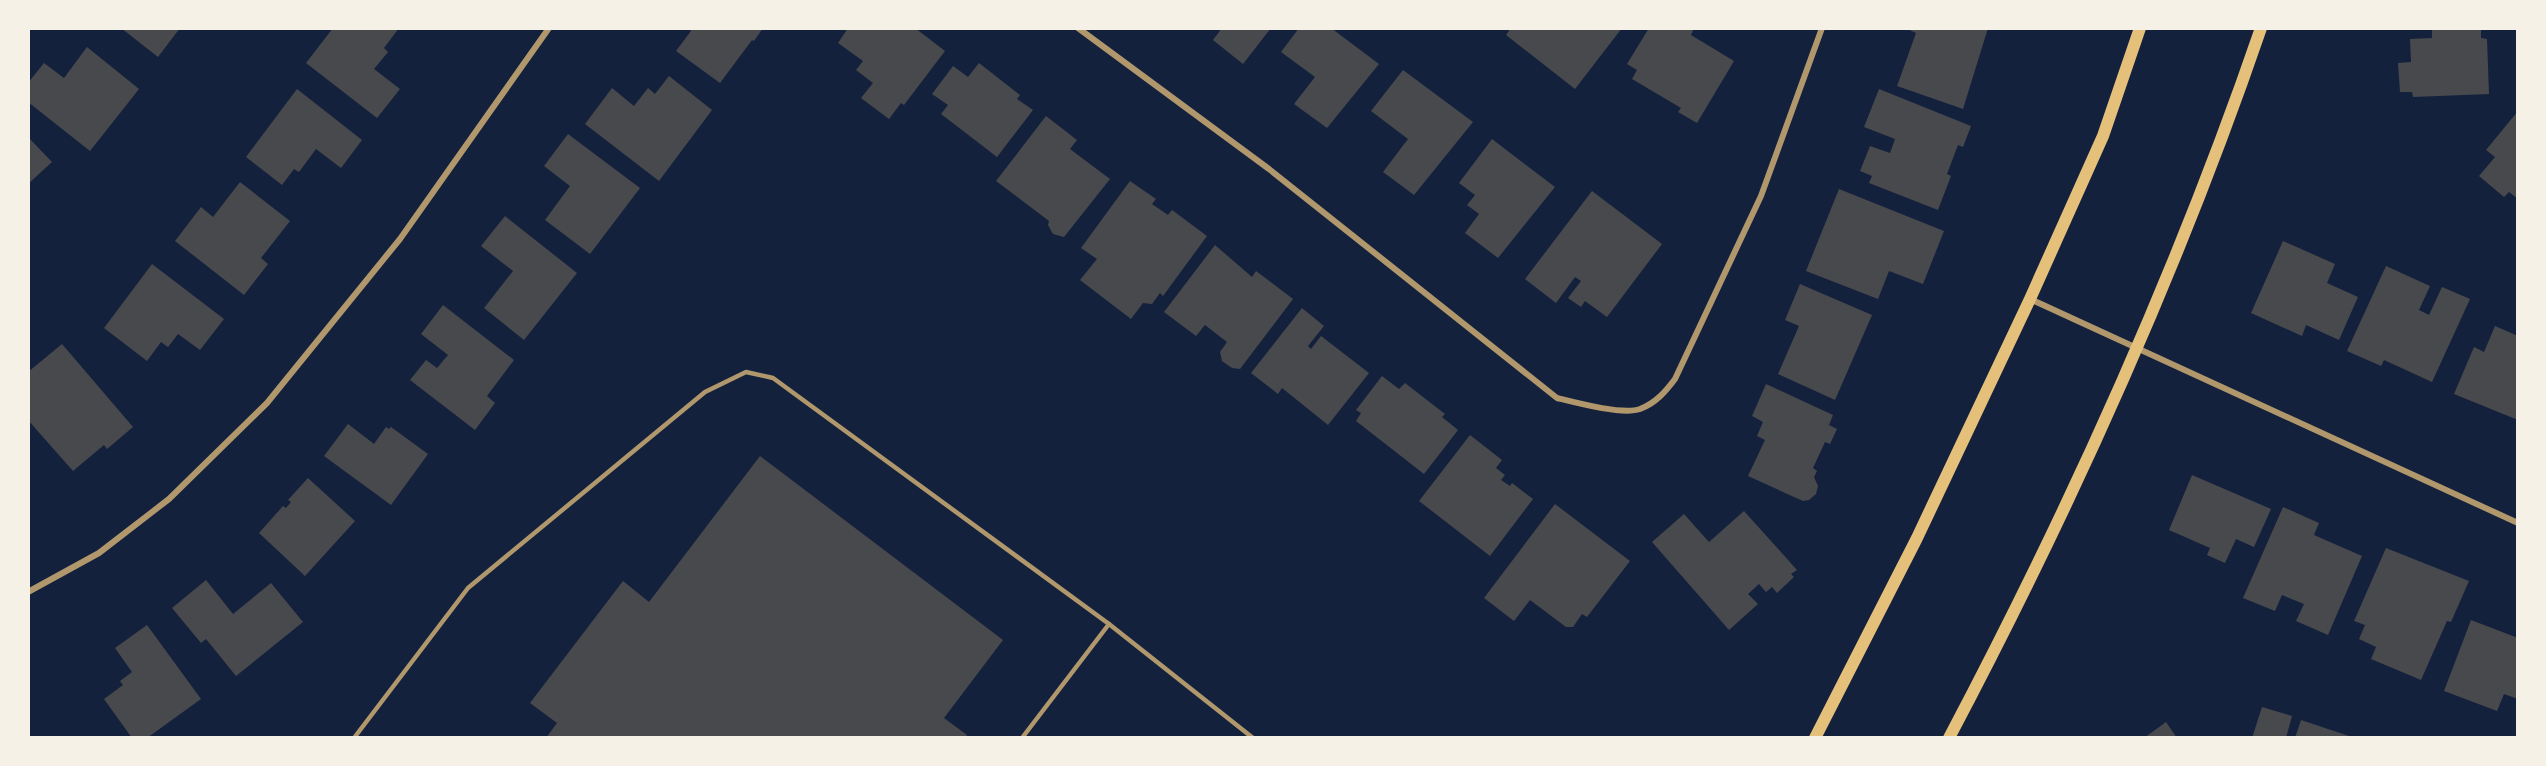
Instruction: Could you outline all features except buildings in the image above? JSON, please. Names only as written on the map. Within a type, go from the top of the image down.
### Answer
[{"type":"main road","points":[[1815,738],[1917,538],[2030,299],[2103,136],[2140,28]]},
{"type":"main road","points":[[1950,738],[2023,600],[2137,349],[2220,147],[2261,28]]},
{"type":"street","points":[[28,592],[99,553],[169,499],[267,403],[400,239],[549,28]]},
{"type":"street","points":[[1078,28],[1269,169],[1557,398],[1591,407],[1639,410],[1662,397],[1675,379],[1761,196],[1822,28]]},
{"type":"street","points":[[2030,299],[2517,523]]},
{"type":"lane","points":[[354,738],[468,588],[705,392],[746,372],[773,378],[1109,624],[1253,738]]},
{"type":"lane","points":[[1022,738],[1109,624]]}]
